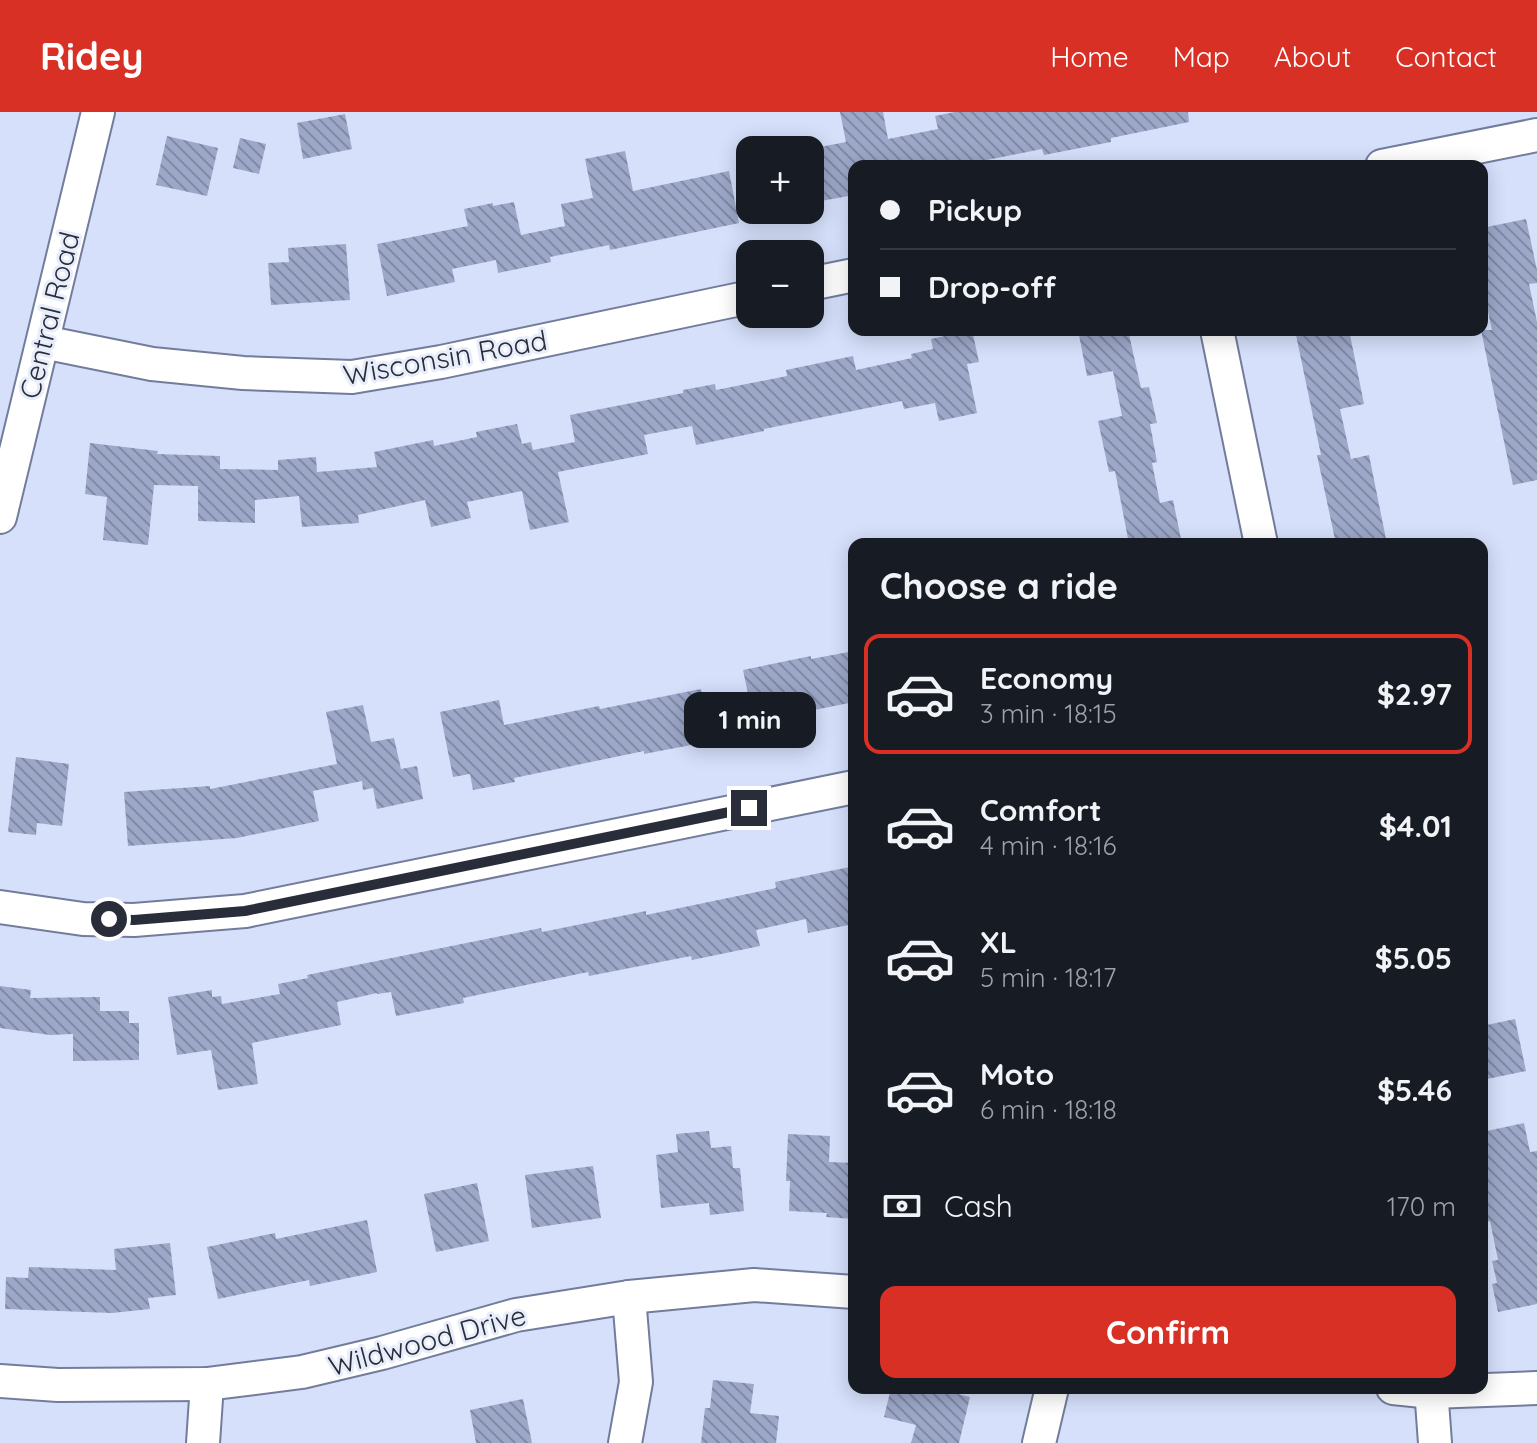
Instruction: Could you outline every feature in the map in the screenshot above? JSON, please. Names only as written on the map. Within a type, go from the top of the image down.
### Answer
[{"type":"street","name":"Central Road","points":[[0,517],[98,112]]},
{"type":"street","points":[[1412,160],[1537,135]]},
{"type":"street","points":[[824,281],[848,276]]},
{"type":"street","name":"Wisconsin Road","points":[[43,342],[152,364],[243,373],[352,377],[441,362],[736,300]]},
{"type":"street","points":[[1218,336],[1260,538]]},
{"type":"street","points":[[0,907],[83,919],[134,920],[245,911],[848,788]]},
{"type":"street","name":"Wildwood Drive","points":[[0,1381],[58,1385],[207,1384],[302,1372],[516,1315],[629,1297],[754,1285],[848,1292]]},
{"type":"street","points":[[625,1443],[636,1382],[629,1297]]},
{"type":"street","points":[[203,1443],[207,1384]]},
{"type":"street","points":[[1488,1389],[1537,1388]]},
{"type":"street","points":[[1039,1443],[1051,1394]]},
{"type":"street","points":[[1431,1394],[1435,1443]]},
{"type":"building","points":[[840,112],[883,112],[888,139],[938,129],[935,116],[955,112],[1188,112],[1189,122],[1044,155],[1042,149],[987,160],[848,160],[848,196],[824,200],[824,146],[846,142]]},
{"type":"building","points":[[345,114],[352,149],[303,159],[297,123]]},
{"type":"building","points":[[167,136],[218,148],[207,196],[156,185]]},
{"type":"building","points":[[240,138],[266,144],[259,174],[233,168]]},
{"type":"building","points":[[625,151],[633,191],[729,171],[736,224],[610,250],[609,245],[550,257],[551,262],[498,273],[496,260],[452,269],[455,282],[387,296],[377,244],[468,226],[464,209],[493,203],[493,206],[514,202],[521,235],[565,226],[561,204],[593,198],[585,159]]},
{"type":"building","points":[[1526,219],[1537,270],[1537,283],[1529,284],[1537,322],[1537,480],[1513,485],[1482,336],[1488,336],[1488,330],[1492,330],[1488,312],[1488,227]]},
{"type":"building","points":[[346,244],[350,300],[271,305],[268,263],[289,262],[288,248]]},
{"type":"building","points":[[973,336],[979,362],[967,364],[977,413],[939,421],[935,403],[904,409],[902,401],[696,445],[692,426],[644,435],[648,454],[558,472],[569,522],[530,530],[522,491],[467,502],[471,518],[431,527],[425,500],[358,515],[359,523],[302,527],[299,496],[255,500],[255,523],[198,521],[198,486],[154,485],[148,545],[103,540],[107,497],[85,494],[90,443],[158,451],[157,454],[220,456],[220,469],[278,470],[278,460],[316,457],[317,472],[377,467],[374,452],[433,440],[434,446],[477,437],[476,432],[517,424],[522,444],[531,442],[533,450],[575,442],[570,415],[715,384],[716,390],[787,376],[786,370],[853,356],[856,370],[912,358],[911,354],[933,349],[931,339]]},
{"type":"building","points":[[1079,336],[1129,336],[1141,388],[1149,387],[1157,423],[1150,424],[1157,462],[1152,463],[1160,503],[1173,500],[1181,538],[1128,538],[1115,471],[1109,472],[1098,421],[1122,416],[1113,371],[1087,376]]},
{"type":"building","points":[[1296,336],[1350,336],[1364,404],[1340,409],[1351,459],[1369,455],[1386,538],[1335,538],[1317,455],[1321,455]]},
{"type":"building","points":[[848,652],[848,703],[754,722],[743,670],[811,656],[811,659]]},
{"type":"building","points":[[701,689],[712,741],[644,754],[644,751],[514,778],[515,782],[473,790],[470,774],[453,777],[440,712],[499,700],[504,725]]},
{"type":"building","points":[[363,705],[371,742],[394,738],[401,769],[417,766],[423,799],[377,809],[373,788],[363,790],[362,781],[313,791],[319,821],[237,838],[128,846],[124,792],[210,786],[210,789],[337,764],[326,712]]},
{"type":"building","points":[[16,757],[69,764],[62,826],[37,823],[36,835],[8,832]]},
{"type":"building","points":[[848,867],[848,925],[808,933],[806,919],[756,930],[760,946],[589,976],[588,972],[463,998],[464,1003],[396,1016],[391,992],[337,1002],[341,1025],[252,1043],[258,1084],[218,1090],[211,1050],[177,1055],[168,997],[212,990],[212,997],[221,996],[222,1004],[280,994],[278,984],[308,978],[307,975],[541,928],[542,932],[646,911],[646,915],[776,888],[775,882]]},
{"type":"building","points":[[0,986],[31,990],[30,998],[100,997],[100,1011],[129,1011],[129,1023],[139,1023],[139,1060],[73,1061],[73,1034],[50,1035],[0,1028]]},
{"type":"building","points":[[1515,1019],[1526,1071],[1488,1079],[1488,1025]]},
{"type":"building","points":[[1524,1123],[1530,1152],[1537,1151],[1537,1304],[1498,1312],[1492,1284],[1497,1283],[1492,1261],[1498,1260],[1488,1222],[1488,1131]]},
{"type":"building","points":[[709,1131],[711,1148],[731,1146],[733,1168],[740,1168],[744,1211],[710,1215],[709,1203],[661,1208],[656,1155],[678,1152],[676,1134]]},
{"type":"building","points":[[788,1134],[830,1136],[829,1162],[848,1163],[848,1219],[826,1217],[827,1213],[789,1211],[790,1181],[786,1181]]},
{"type":"building","points":[[593,1166],[601,1218],[532,1228],[525,1175]]},
{"type":"building","points":[[477,1183],[489,1241],[436,1252],[424,1194]]},
{"type":"building","points":[[367,1220],[377,1272],[310,1286],[309,1280],[218,1299],[207,1247],[275,1233],[276,1239]]},
{"type":"building","points":[[170,1243],[176,1295],[148,1298],[150,1309],[112,1313],[5,1309],[6,1277],[28,1278],[29,1267],[116,1270],[114,1249]]},
{"type":"building","points":[[713,1380],[754,1384],[750,1413],[779,1416],[776,1443],[701,1443],[705,1408],[710,1408]]},
{"type":"building","points":[[890,1394],[958,1394],[970,1397],[959,1443],[911,1443],[916,1425],[884,1417]]},
{"type":"building","points":[[523,1399],[532,1443],[476,1443],[470,1410]]},
{"type":"route","points":[[109,919],[189,917],[245,911],[749,808]]}]
